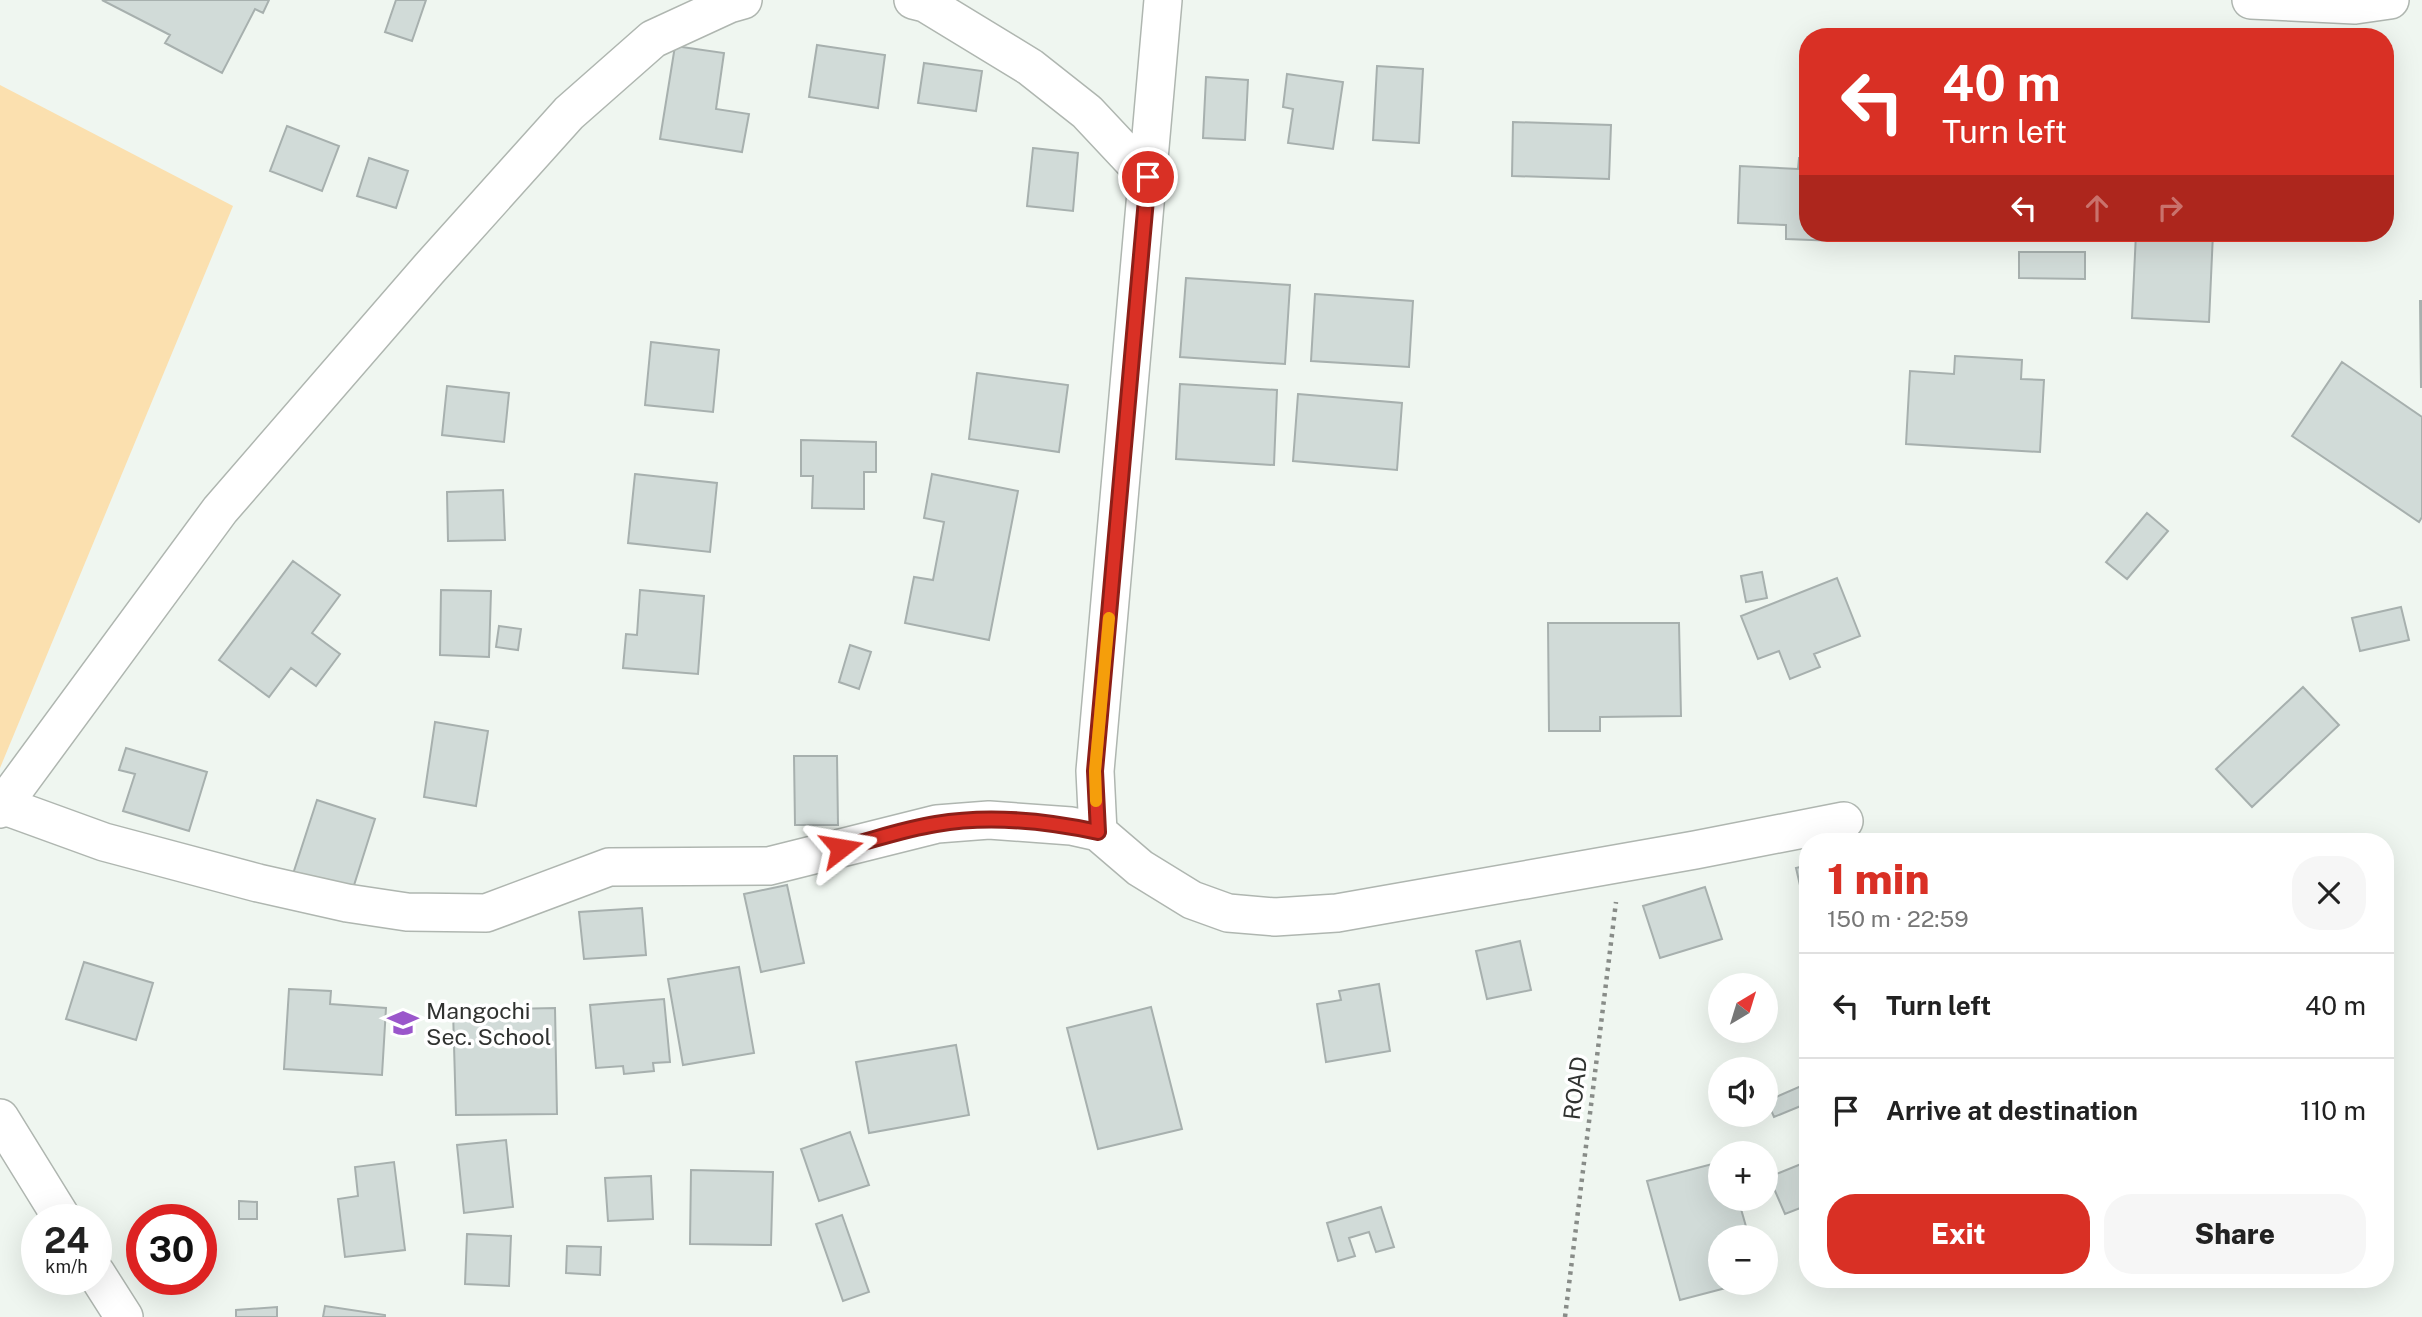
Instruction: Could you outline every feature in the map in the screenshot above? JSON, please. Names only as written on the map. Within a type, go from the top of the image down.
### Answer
[{"type":"street","points":[[743,0],[653,39],[569,113],[428,270],[220,510],[1,807],[104,842],[347,903],[407,912],[486,913],[609,867],[769,866],[937,824],[989,820],[1071,826],[1098,832],[1140,868],[1192,900],[1228,913],[1249,916],[1337,914],[1844,821]]},
{"type":"street","points":[[913,0],[925,3],[1030,67],[1087,112],[1148,177]]},
{"type":"street","points":[[1098,832],[1095,771],[1163,0]]},
{"type":"street","points":[[2251,0],[2355,5],[2390,0]]},
{"type":"street","points":[[0,1118],[53,1204]]},
{"type":"street","points":[[110,1295],[124,1317]]},
{"type":"path","name":"ROAD","points":[[1565,1317],[1620,863]]},
{"type":"shaded area","points":[[0,85],[233,206],[0,768]]},
{"type":"building","points":[[102,0],[269,0],[263,13],[255,9],[222,73],[165,43],[170,35]]},
{"type":"building","points":[[396,0],[426,0],[412,41],[385,32]]},
{"type":"building","points":[[817,45],[885,55],[878,108],[809,97]]},
{"type":"building","points":[[675,46],[724,53],[716,109],[749,114],[742,152],[660,139]]},
{"type":"building","points":[[924,63],[982,71],[976,111],[918,103]]},
{"type":"building","points":[[1377,66],[1423,69],[1419,143],[1373,140]]},
{"type":"building","points":[[1287,74],[1343,82],[1333,149],[1288,143],[1293,109],[1283,107]]},
{"type":"building","points":[[1206,77],[1248,80],[1245,140],[1203,138]]},
{"type":"building","points":[[1513,122],[1611,125],[1609,179],[1512,176]]},
{"type":"building","points":[[287,126],[339,146],[322,191],[270,171]]},
{"type":"building","points":[[1033,148],[1078,153],[1073,211],[1027,206]]},
{"type":"building","points":[[369,158],[408,171],[396,208],[357,196]]},
{"type":"building","points":[[1799,158],[1799,240],[1786,239],[1786,225],[1738,223],[1740,166],[1798,169]]},
{"type":"building","points":[[2136,242],[2213,242],[2209,322],[2132,318]]},
{"type":"building","points":[[2019,252],[2085,252],[2085,279],[2019,278]]},
{"type":"building","points":[[1186,278],[1290,285],[1285,364],[1180,357]]},
{"type":"building","points":[[1315,294],[1413,301],[1409,367],[1311,361]]},
{"type":"building","points":[[2422,301],[2422,387],[2421,387]]},
{"type":"building","points":[[651,342],[719,350],[713,412],[645,405]]},
{"type":"building","points":[[1955,356],[2022,360],[2021,379],[2044,380],[2040,452],[1906,444],[1910,371],[1954,374]]},
{"type":"building","points":[[2342,362],[2422,417],[2422,517],[2419,522],[2292,436]]},
{"type":"building","points":[[977,373],[1068,385],[1059,452],[969,439]]},
{"type":"building","points":[[1180,384],[1277,390],[1274,465],[1176,459]]},
{"type":"building","points":[[447,386],[509,393],[504,442],[442,435]]},
{"type":"building","points":[[1298,394],[1402,403],[1397,470],[1293,461]]},
{"type":"building","points":[[801,440],[876,442],[876,472],[864,472],[864,509],[812,508],[813,476],[801,476]]},
{"type":"building","points":[[635,474],[717,483],[710,552],[628,543]]},
{"type":"building","points":[[932,474],[1018,491],[989,640],[905,623],[914,577],[933,580],[944,522],[924,518]]},
{"type":"building","points":[[503,490],[505,540],[448,541],[447,492]]},
{"type":"building","points":[[2147,513],[2168,531],[2127,579],[2106,562]]},
{"type":"building","points":[[293,561],[340,595],[312,633],[340,654],[316,686],[291,668],[269,697],[219,660]]},
{"type":"building","points":[[1762,572],[1767,598],[1746,602],[1741,576]]},
{"type":"building","points":[[1837,578],[1860,636],[1814,654],[1820,667],[1790,679],[1779,651],[1758,659],[1741,616]]},
{"type":"building","points":[[441,590],[491,591],[489,657],[440,655]]},
{"type":"building","points":[[640,590],[704,596],[698,674],[623,668],[626,634],[637,635]]},
{"type":"building","points":[[2401,607],[2409,640],[2360,651],[2352,618]]},
{"type":"building","points":[[1548,623],[1679,623],[1681,716],[1600,717],[1600,731],[1549,731]]},
{"type":"building","points":[[499,626],[521,629],[518,650],[496,647]]},
{"type":"building","points":[[850,645],[871,652],[859,689],[839,682]]},
{"type":"building","points":[[2303,687],[2339,725],[2252,807],[2216,769]]},
{"type":"building","points":[[435,722],[488,731],[476,806],[424,797]]},
{"type":"building","points":[[126,748],[207,772],[189,831],[123,811],[135,774],[119,770]]},
{"type":"building","points":[[794,756],[837,756],[838,825],[795,825]]},
{"type":"building","points":[[317,800],[375,819],[349,901],[293,874]]},
{"type":"building","points":[[787,885],[804,963],[761,972],[744,894]]},
{"type":"building","points":[[1705,887],[1722,939],[1660,958],[1643,906]]},
{"type":"building","points":[[642,908],[646,955],[584,959],[579,912]]},
{"type":"building","points":[[1520,941],[1531,990],[1487,999],[1476,951]]},
{"type":"building","points":[[84,962],[153,983],[136,1040],[66,1019]]},
{"type":"building","points":[[739,967],[754,1053],[683,1065],[668,979]]},
{"type":"building","points":[[1379,984],[1390,1051],[1326,1062],[1317,1004],[1341,1000],[1339,991]]},
{"type":"building","points":[[289,989],[331,991],[330,1004],[386,1008],[382,1075],[284,1069]]},
{"type":"building","points":[[664,999],[670,1062],[653,1063],[654,1071],[624,1074],[623,1066],[596,1068],[590,1005]]},
{"type":"building","points":[[1151,1007],[1182,1129],[1098,1149],[1067,1028]]},
{"type":"building","points":[[555,1008],[557,1114],[456,1115],[453,1010]]},
{"type":"building","points":[[956,1045],[969,1115],[869,1133],[856,1062]]},
{"type":"building","points":[[1799,1087],[1799,1107],[1778,1115],[1778,1096]]},
{"type":"building","points":[[850,1132],[869,1185],[819,1201],[801,1149]]},
{"type":"building","points":[[506,1140],[513,1207],[464,1213],[457,1145]]},
{"type":"building","points":[[394,1162],[405,1250],[345,1257],[338,1199],[358,1196],[355,1167]]},
{"type":"building","points":[[1708,1165],[1708,1211],[1742,1211],[1746,1225],[1708,1225],[1708,1293],[1680,1300],[1647,1181]]},
{"type":"building","points":[[1799,1165],[1799,1209],[1785,1214],[1778,1198],[1778,1173]]},
{"type":"building","points":[[691,1170],[773,1172],[771,1245],[690,1244]]},
{"type":"building","points":[[651,1176],[653,1219],[608,1221],[605,1178]]},
{"type":"building","points":[[239,1201],[257,1202],[257,1219],[239,1219]]},
{"type":"building","points":[[1381,1207],[1394,1247],[1376,1252],[1369,1232],[1349,1238],[1355,1256],[1338,1261],[1327,1223]]},
{"type":"building","points":[[842,1215],[869,1292],[843,1301],[816,1224]]},
{"type":"building","points":[[467,1234],[511,1236],[509,1286],[465,1284]]},
{"type":"building","points":[[567,1246],[601,1247],[600,1275],[566,1273]]},
{"type":"building","points":[[325,1306],[385,1315],[385,1317],[323,1317]]},
{"type":"building","points":[[277,1307],[277,1317],[236,1317],[236,1310]]},
{"type":"slow traffic","points":[[1096,801],[1095,771],[1109,618]]},
{"type":"place","name":"Mangochi Sec. School","points":[[403,1023]]},
{"type":"route","points":[[841,848],[937,824],[989,820],[1037,822],[1098,832],[1095,771],[1148,177]]}]
